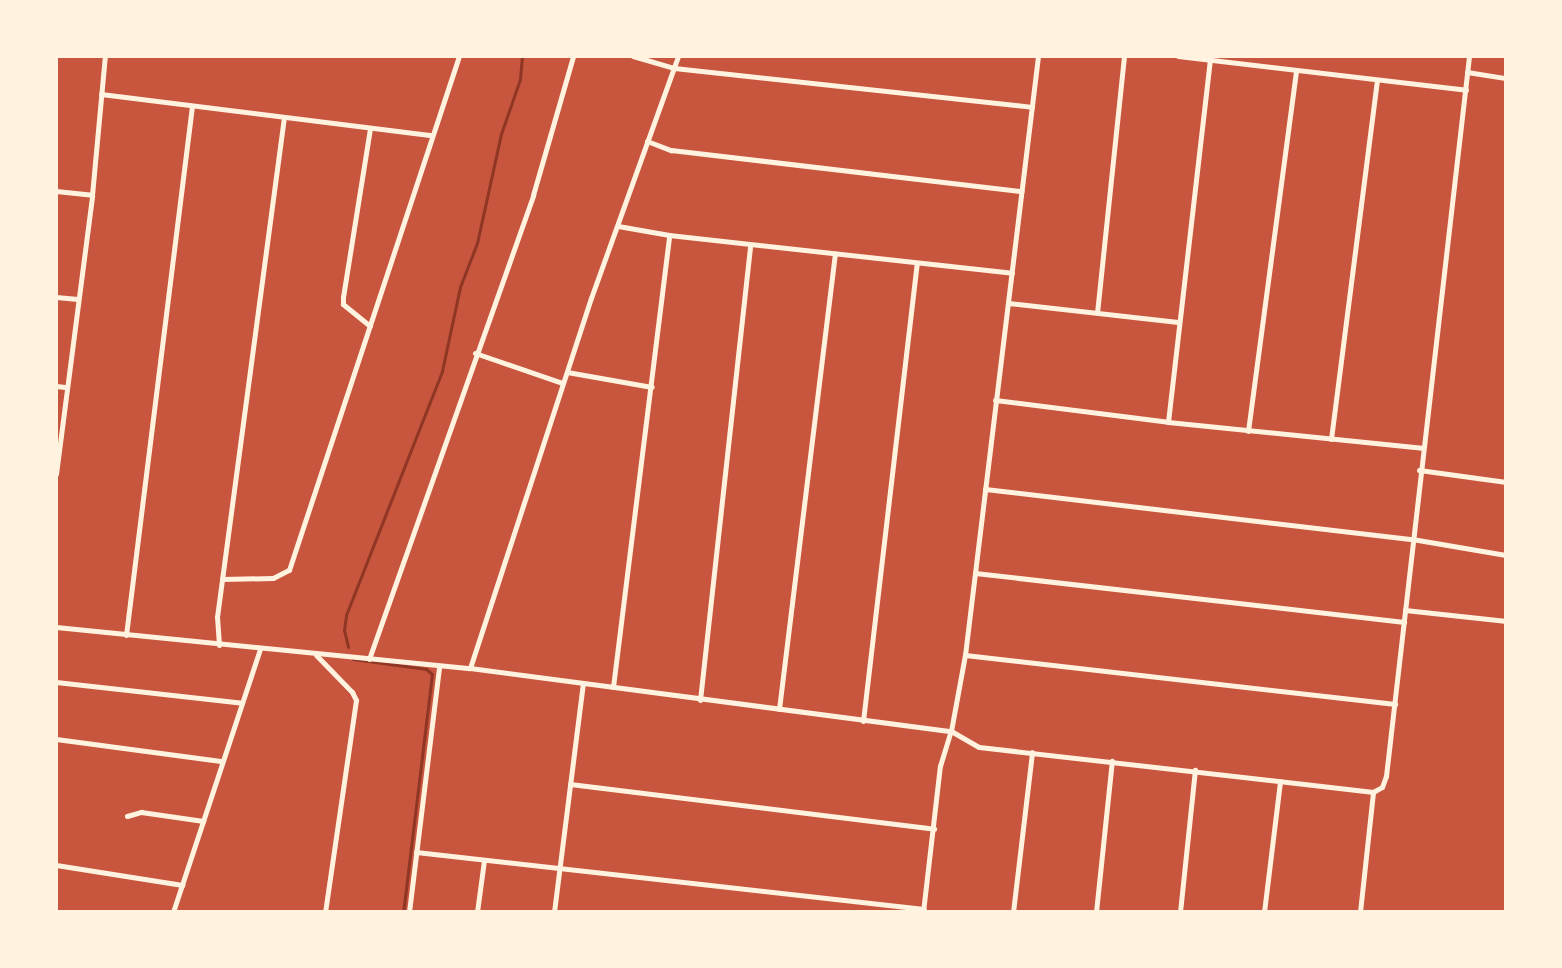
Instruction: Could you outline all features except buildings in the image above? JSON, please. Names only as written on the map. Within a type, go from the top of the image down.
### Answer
[{"type":"street","points":[[56,473],[92,195],[105,56]]},
{"type":"street","points":[[222,579],[273,578],[289,570],[459,56]]},
{"type":"street","points":[[369,659],[533,195],[573,56]]},
{"type":"street","points":[[633,56],[674,68],[1032,107]]},
{"type":"street","points":[[470,668],[562,383],[678,56]]},
{"type":"street","points":[[416,852],[692,881],[923,911],[940,766],[951,731],[965,655],[1038,56]]},
{"type":"street","points":[[1097,313],[1124,56]]},
{"type":"street","points":[[1178,56],[1466,90]]},
{"type":"street","points":[[56,627],[470,668],[951,731],[979,747],[1373,792],[1382,787],[1386,776],[1469,56]]},
{"type":"street","points":[[1168,422],[1210,60]]},
{"type":"street","points":[[1248,431],[1296,71]]},
{"type":"street","points":[[1467,72],[1506,78]]},
{"type":"street","points":[[1331,439],[1377,80]]},
{"type":"street","points":[[101,94],[431,135]]},
{"type":"street","points":[[126,635],[192,106]]},
{"type":"street","points":[[219,645],[217,617],[284,117]]},
{"type":"street","points":[[370,128],[343,297],[343,304],[370,326]]},
{"type":"street","points":[[647,141],[671,150],[1022,191]]},
{"type":"street","points":[[56,191],[92,195]]},
{"type":"street","points":[[618,226],[750,245],[1012,273]]},
{"type":"street","points":[[613,687],[669,235]]},
{"type":"street","points":[[700,700],[750,245]]},
{"type":"street","points":[[779,709],[835,253]]},
{"type":"street","points":[[863,721],[917,263]]},
{"type":"street","points":[[56,297],[78,299]]},
{"type":"street","points":[[1008,303],[1178,322]]},
{"type":"street","points":[[475,353],[562,383]]},
{"type":"street","points":[[566,372],[652,387]]},
{"type":"street","points":[[56,386],[65,387]]},
{"type":"street","points":[[995,400],[1248,431],[1422,448]]},
{"type":"street","points":[[1419,470],[1506,482]]},
{"type":"street","points":[[985,489],[1412,539],[1506,555]]},
{"type":"street","points":[[975,573],[1404,622]]},
{"type":"street","points":[[1405,610],[1506,621]]},
{"type":"street","points":[[173,912],[260,649]]},
{"type":"street","points":[[316,654],[356,700],[325,912]]},
{"type":"street","points":[[965,655],[1395,704]]},
{"type":"street","points":[[409,912],[439,667]]},
{"type":"street","points":[[56,682],[242,703]]},
{"type":"street","points":[[554,912],[583,684]]},
{"type":"street","points":[[56,739],[221,761]]},
{"type":"street","points":[[1013,912],[1032,752]]},
{"type":"street","points":[[1096,912],[1112,761]]},
{"type":"street","points":[[1180,912],[1195,770]]},
{"type":"street","points":[[1264,912],[1280,781]]},
{"type":"street","points":[[570,784],[934,829]]},
{"type":"street","points":[[1360,912],[1373,792]]},
{"type":"street","points":[[127,816],[141,812],[203,821]]},
{"type":"street","points":[[477,912],[484,860]]},
{"type":"street","points":[[56,865],[182,885]]},
{"type":"waterway","points":[[348,647],[344,630],[346,615],[442,371],[460,287],[477,243],[501,134],[520,79],[522,56]]},
{"type":"waterway","points":[[353,659],[426,669],[432,674],[403,912]]}]
